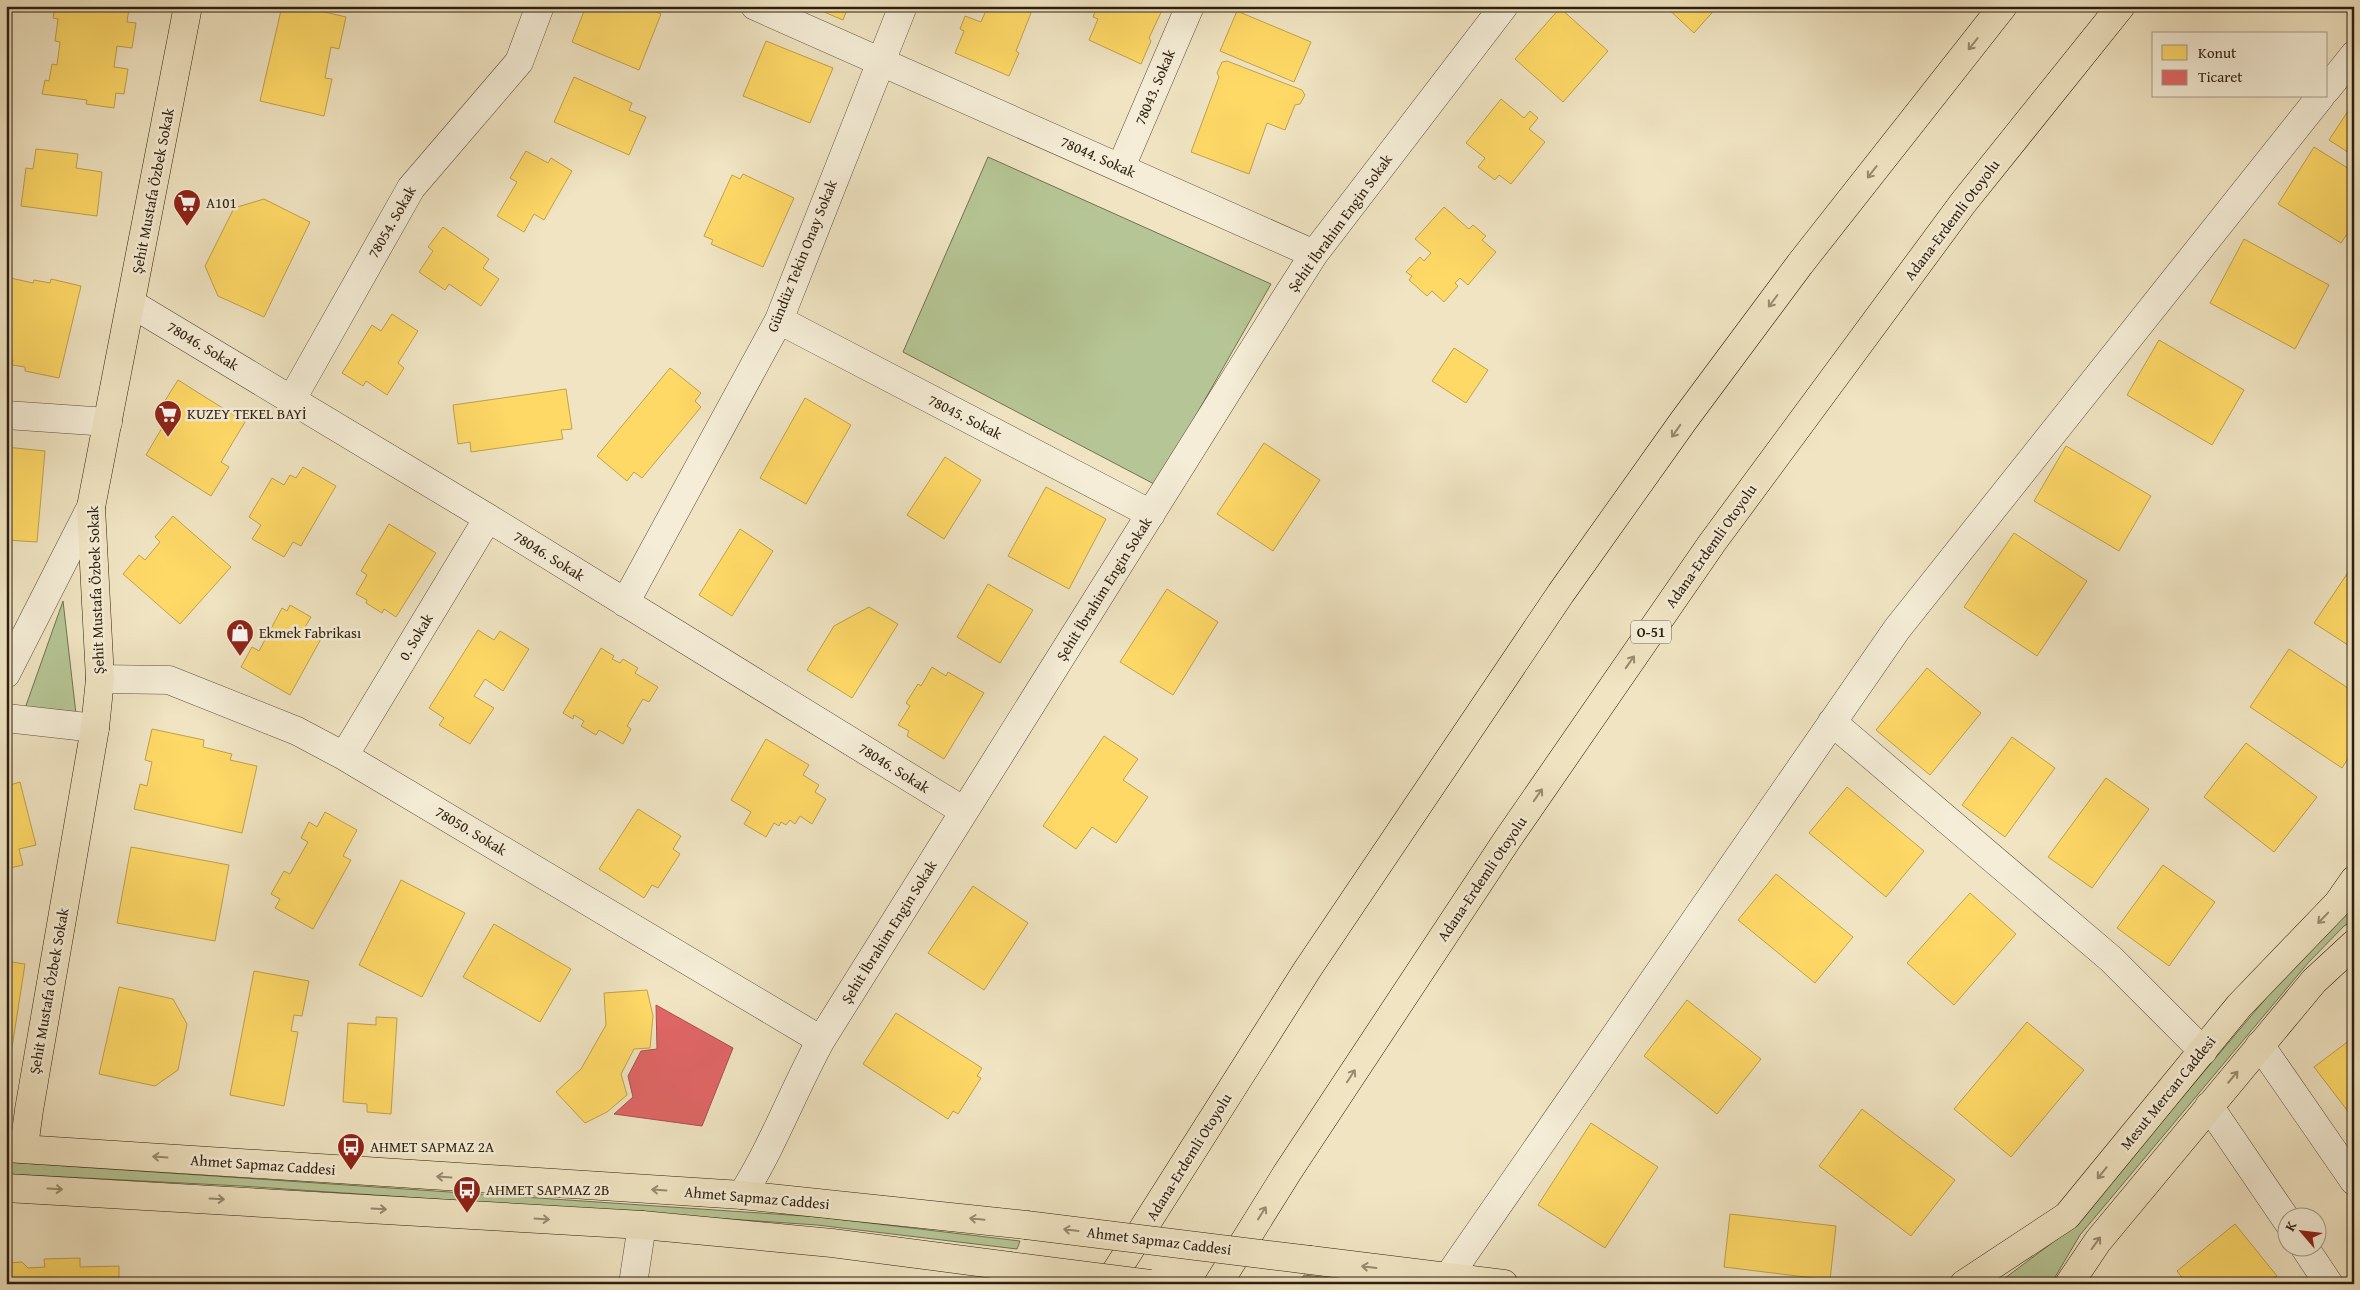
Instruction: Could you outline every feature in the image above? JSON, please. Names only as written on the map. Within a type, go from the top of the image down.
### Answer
[{"type":"main road","name":"Şehit Mustafa Özbek Sokak","points":[[15,1148],[28,1110],[95,728],[100,679],[91,507],[132,304],[188,6]]},
{"type":"main road","name":"Adana-Erdemli Otoyolu","points":[[1108,1284],[1306,970],[1561,593],[1684,420],[1800,264],[2003,6]]},
{"type":"main road","name":"Adana-Erdemli Otoyolu","points":[[1218,1284],[1287,1173],[1507,840],[1712,543],[1963,203],[2121,6]]},
{"type":"main road","name":"Mesut Mercan Caddesi","points":[[1964,1284],[2067,1216],[2240,1006],[2338,902],[2354,880]]},
{"type":"main road","points":[[2069,1284],[2098,1241],[2260,1045],[2314,981],[2354,944]]},
{"type":"main road","name":"Ahmet Sapmaz Caddesi","points":[[15,1148],[742,1195],[1026,1225],[1504,1284]]},
{"type":"main road","points":[[6,1188],[642,1225],[832,1243],[1150,1284]]},
{"type":"street","name":"78054. Sokak","points":[[292,400],[411,188],[519,62],[540,6]]},
{"type":"street","name":"78044. Sokak","points":[[755,6],[1314,254]]},
{"type":"street","name":"Gündüz Tekin Onay Sokak","points":[[625,603],[779,320],[903,6]]},
{"type":"street","name":"78043. Sokak","points":[[1121,167],[1190,6]]},
{"type":"street","name":"Şehit İbrahim Engin Sokak","points":[[742,1195],[757,1172],[796,1086],[821,1040],[1314,254],[1504,6]]},
{"type":"street","points":[[2328,88],[2354,55]]},
{"type":"street","points":[[1448,1277],[1897,629],[2319,98]]},
{"type":"street","name":"78046. Sokak","points":[[132,304],[488,518],[964,811]]},
{"type":"street","name":"78045. Sokak","points":[[779,320],[1151,514]]},
{"type":"street","points":[[6,416],[108,422]]},
{"type":"street","points":[[6,674],[91,507]]},
{"type":"street","name":"0. Sokak","points":[[344,756],[488,518]]},
{"type":"street","name":"78050. Sokak","points":[[100,679],[169,680],[297,731],[344,756],[821,1040]]},
{"type":"street","points":[[6,718],[95,728]]},
{"type":"street","points":[[1832,722],[2111,959],[2203,1051]]},
{"type":"street","points":[[2260,1045],[2354,1181]]},
{"type":"street","points":[[2209,1106],[2278,1208]]},
{"type":"street","points":[[633,1284],[642,1225]]},
{"type":"street","points":[[2312,1258],[2329,1284]]},
{"type":"green space","points":[[988,157],[1271,284],[1156,485],[903,352]]},
{"type":"green space","points":[[63,601],[76,714],[23,714]]},
{"type":"green space","points":[[2354,894],[2354,920],[2344,926],[2308,963],[2080,1235],[2051,1284],[1997,1284],[2072,1228]]},
{"type":"green space","points":[[6,1162],[819,1217],[1020,1241],[1017,1249],[817,1225],[241,1186],[6,1174]]},
{"type":"green space","points":[[1304,1275],[1381,1284],[1300,1282]]},
{"type":"building: Konut","points":[[55,6],[129,8],[127,22],[136,23],[132,48],[117,46],[114,67],[128,69],[124,94],[116,93],[114,108],[86,104],[87,100],[42,94],[45,80],[49,81],[52,64],[57,65],[60,42],[55,41],[58,19],[53,18]]},
{"type":"building: Konut","points":[[282,6],[298,6],[346,17],[339,49],[331,47],[325,78],[332,79],[324,116],[260,101]]},
{"type":"building: Konut","points":[[586,6],[642,6],[661,14],[639,70],[572,42]]},
{"type":"building: Konut","points":[[810,6],[855,6],[853,9],[848,7],[843,20]]},
{"type":"building: Konut","points":[[988,6],[1014,6],[1031,13],[1016,51],[1019,53],[1009,76],[955,53],[964,31],[960,29],[965,16],[981,22]]},
{"type":"building: Konut","points":[[1097,6],[1116,9],[1117,6],[1164,6],[1149,38],[1151,41],[1141,64],[1089,40],[1098,19],[1093,17]]},
{"type":"building: Konut","points":[[1665,6],[1718,6],[1694,33]]},
{"type":"building: Konut","points":[[1560,8],[1608,51],[1563,102],[1515,59]]},
{"type":"building: Konut","points":[[1237,11],[1311,42],[1294,82],[1220,51]]},
{"type":"building: Konut","points":[[766,41],[833,68],[810,123],[743,96]]},
{"type":"building: Konut","points":[[1227,61],[1302,90],[1305,95],[1300,104],[1295,105],[1285,130],[1267,123],[1249,174],[1191,152],[1219,77],[1217,73],[1222,62]]},
{"type":"building: Konut","points":[[574,77],[632,103],[629,110],[646,117],[629,155],[554,122]]},
{"type":"building: Konut","points":[[1501,99],[1524,118],[1530,111],[1538,118],[1529,129],[1545,142],[1511,184],[1499,175],[1495,180],[1478,167],[1485,158],[1466,143]]},
{"type":"building: Konut","points":[[2354,102],[2354,156],[2329,140]]},
{"type":"building: Konut","points":[[2314,147],[2354,172],[2354,224],[2341,243],[2278,204]]},
{"type":"building: Konut","points":[[36,149],[78,154],[76,168],[102,172],[97,216],[21,206],[26,168],[33,169]]},
{"type":"building: Konut","points":[[526,151],[548,163],[551,158],[572,171],[544,220],[534,214],[524,232],[497,216],[517,182],[510,178]]},
{"type":"building: Konut","points":[[743,174],[794,198],[763,267],[711,244],[713,240],[704,236],[732,175],[740,179]]},
{"type":"building: Konut","points":[[264,199],[310,222],[264,317],[218,296],[205,266],[234,208]]},
{"type":"building: Konut","points":[[1444,207],[1469,229],[1473,225],[1486,236],[1482,240],[1496,252],[1468,285],[1460,278],[1455,283],[1458,286],[1444,302],[1432,291],[1427,296],[1409,280],[1412,276],[1406,272],[1420,257],[1424,261],[1431,253],[1415,239]]},
{"type":"building: Konut","points":[[443,227],[489,259],[483,268],[499,279],[481,306],[449,284],[445,290],[419,272],[433,251],[428,247]]},
{"type":"building: Konut","points":[[2244,239],[2329,285],[2295,349],[2210,303]]},
{"type":"building: Konut","points":[[6,277],[33,283],[34,280],[50,283],[51,279],[81,286],[59,378],[25,371],[25,367],[12,365],[13,360],[6,359]]},
{"type":"building: Konut","points":[[392,314],[418,331],[398,363],[404,368],[387,395],[366,381],[363,386],[342,373],[372,325],[381,331]]},
{"type":"building: Konut","points":[[2159,340],[2244,390],[2212,445],[2127,395]]},
{"type":"building: Konut","points":[[1454,348],[1488,370],[1466,403],[1432,381]]},
{"type":"building: Konut","points":[[670,368],[701,393],[695,401],[701,407],[642,478],[634,472],[627,481],[597,456]]},
{"type":"building: Konut","points":[[178,380],[245,422],[221,462],[229,467],[211,496],[146,455],[166,421],[156,415]]},
{"type":"building: Konut","points":[[566,389],[572,429],[561,430],[563,439],[471,452],[470,442],[458,444],[453,405]]},
{"type":"building: Konut","points":[[805,398],[851,425],[806,504],[760,478]]},
{"type":"building: Konut","points":[[1264,443],[1320,480],[1273,551],[1217,514]]},
{"type":"building: Konut","points":[[2066,446],[2151,496],[2119,551],[2034,501]]},
{"type":"building: Konut","points":[[6,447],[45,451],[37,542],[6,540]]},
{"type":"building: Konut","points":[[945,457],[981,480],[944,539],[907,515]]},
{"type":"building: Konut","points":[[303,467],[336,486],[301,546],[293,542],[284,557],[252,539],[261,525],[249,517],[272,478],[284,485],[290,475],[296,478]]},
{"type":"building: Konut","points":[[1046,487],[1106,519],[1069,589],[1008,556]]},
{"type":"building: Konut","points":[[173,516],[231,567],[180,624],[123,574],[139,555],[145,560],[160,542],[155,537]]},
{"type":"building: Konut","points":[[389,524],[436,553],[396,617],[384,609],[382,613],[366,603],[367,600],[356,594],[367,575],[361,571]]},
{"type":"building: Konut","points":[[740,529],[773,551],[732,616],[699,595]]},
{"type":"building: Konut","points":[[2014,533],[2087,581],[2037,656],[1964,607]]},
{"type":"building: Konut","points":[[2354,565],[2354,649],[2314,623]]},
{"type":"building: Konut","points":[[988,584],[1033,610],[1000,663],[957,637]]},
{"type":"building: Konut","points":[[1167,589],[1218,622],[1173,695],[1120,662]]},
{"type":"building: Konut","points":[[290,605],[311,617],[305,627],[322,637],[290,695],[241,667],[252,647],[259,651],[282,608],[287,611]]},
{"type":"building: Konut","points":[[869,607],[898,624],[852,698],[807,670],[834,626]]},
{"type":"building: Konut","points":[[478,630],[494,640],[500,631],[529,649],[503,691],[485,679],[474,696],[494,708],[470,744],[439,725],[444,718],[429,708]]},
{"type":"building: Konut","points":[[601,648],[614,656],[612,659],[620,663],[623,659],[638,668],[635,673],[658,687],[649,702],[643,699],[627,726],[631,729],[623,744],[599,730],[596,735],[581,726],[584,721],[574,715],[573,719],[563,713]]},
{"type":"building: Konut","points":[[2289,649],[2354,692],[2354,749],[2342,768],[2250,707]]},
{"type":"building: Konut","points":[[932,667],[946,676],[948,672],[984,693],[944,759],[907,736],[909,731],[898,725],[910,706],[906,703],[918,684],[921,686]]},
{"type":"building: Konut","points":[[1927,668],[1981,713],[1930,775],[1876,730]]},
{"type":"building: Konut","points":[[152,729],[204,740],[203,747],[232,754],[230,760],[257,766],[242,833],[134,809],[140,784],[147,786],[152,762],[145,760]]},
{"type":"building: Konut","points":[[1104,736],[1138,759],[1123,780],[1148,797],[1116,843],[1092,827],[1076,849],[1043,826]]},
{"type":"building: Konut","points":[[2012,737],[2055,768],[2005,837],[1962,805]]},
{"type":"building: Konut","points":[[766,739],[809,765],[803,775],[819,785],[815,792],[826,799],[812,824],[800,816],[795,824],[790,820],[786,825],[781,822],[779,826],[774,823],[766,837],[744,824],[751,812],[731,800]]},
{"type":"building: Konut","points":[[2246,743],[2317,797],[2274,852],[2204,797]]},
{"type":"building: Konut","points":[[2106,778],[2149,809],[2092,888],[2048,857]]},
{"type":"building: Konut","points":[[20,782],[36,845],[19,849],[23,865],[6,869],[6,786]]},
{"type":"building: Konut","points":[[1847,787],[1924,851],[1886,897],[1809,833]]},
{"type":"building: Konut","points":[[638,809],[681,836],[673,849],[680,854],[658,888],[652,885],[644,898],[599,869]]},
{"type":"building: Konut","points":[[325,812],[357,830],[343,856],[351,860],[313,929],[275,908],[280,899],[271,894],[284,871],[290,874],[308,842],[301,838],[309,822],[317,827]]},
{"type":"building: Konut","points":[[131,847],[229,865],[215,941],[117,923]]},
{"type":"building: Konut","points":[[2163,865],[2215,902],[2169,966],[2117,928]]},
{"type":"building: Konut","points":[[1776,874],[1853,937],[1815,983],[1738,920]]},
{"type":"building: Konut","points":[[401,880],[465,913],[422,997],[359,965]]},
{"type":"building: Konut","points":[[973,886],[1028,923],[984,990],[928,953]]},
{"type":"building: Konut","points":[[1970,893],[2016,934],[1954,1005],[1907,963]]},
{"type":"building: Konut","points":[[494,924],[571,969],[540,1022],[463,977]]},
{"type":"building: Konut","points":[[6,961],[25,964],[9,1067],[6,1066]]},
{"type":"building: Konut","points":[[254,971],[309,981],[302,1016],[294,1015],[291,1031],[298,1032],[284,1106],[230,1095]]},
{"type":"building: Konut","points":[[119,987],[173,999],[187,1024],[178,1070],[155,1086],[99,1074]]},
{"type":"building: Konut","points":[[647,990],[653,1016],[650,1048],[634,1049],[621,1074],[627,1095],[607,1112],[585,1123],[556,1092],[581,1069],[606,1025],[604,993]]},
{"type":"building: Konut","points":[[1687,1000],[1761,1059],[1717,1114],[1644,1056]]},
{"type":"building: Konut","points":[[896,1013],[982,1068],[977,1076],[981,1078],[958,1114],[953,1111],[948,1119],[863,1064]]},
{"type":"building: Konut","points":[[376,1017],[397,1018],[391,1114],[367,1112],[367,1104],[343,1102],[348,1023],[376,1025]]},
{"type":"building: Konut","points":[[2027,1022],[2084,1070],[2011,1157],[1954,1109]]},
{"type":"building: Konut","points":[[2354,1037],[2354,1111],[2350,1114],[2314,1067]]},
{"type":"building: Konut","points":[[1862,1109],[1955,1180],[1911,1236],[1819,1166]]},
{"type":"building: Konut","points":[[1591,1123],[1658,1167],[1605,1248],[1538,1205]]},
{"type":"building: Konut","points":[[1730,1214],[1836,1226],[1830,1280],[1724,1267]]},
{"type":"building: Konut","points":[[2235,1224],[2277,1276],[2267,1284],[2187,1284],[2177,1271]]},
{"type":"building: Konut","points":[[80,1258],[80,1267],[119,1266],[119,1284],[6,1284],[6,1263],[22,1262],[28,1268],[45,1267],[44,1259]]},
{"type":"building: Konut","points":[[450,1281],[515,1282],[515,1284],[450,1284]]},
{"type":"building: Ticaret","points":[[656,1005],[733,1048],[702,1126],[614,1114],[633,1097],[628,1076],[641,1051],[657,1049]]},
{"type":"place","name":"A101","points":[[187,227]]},
{"type":"place","name":"KUZEY TEKEL BAYİ","points":[[168,438]]},
{"type":"place","name":"Ekmek Fabrikası","points":[[240,657]]},
{"type":"place","name":"AHMET SAPMAZ 2A","points":[[351,1171]]},
{"type":"place","name":"AHMET SAPMAZ 2B","points":[[467,1214]]}]
